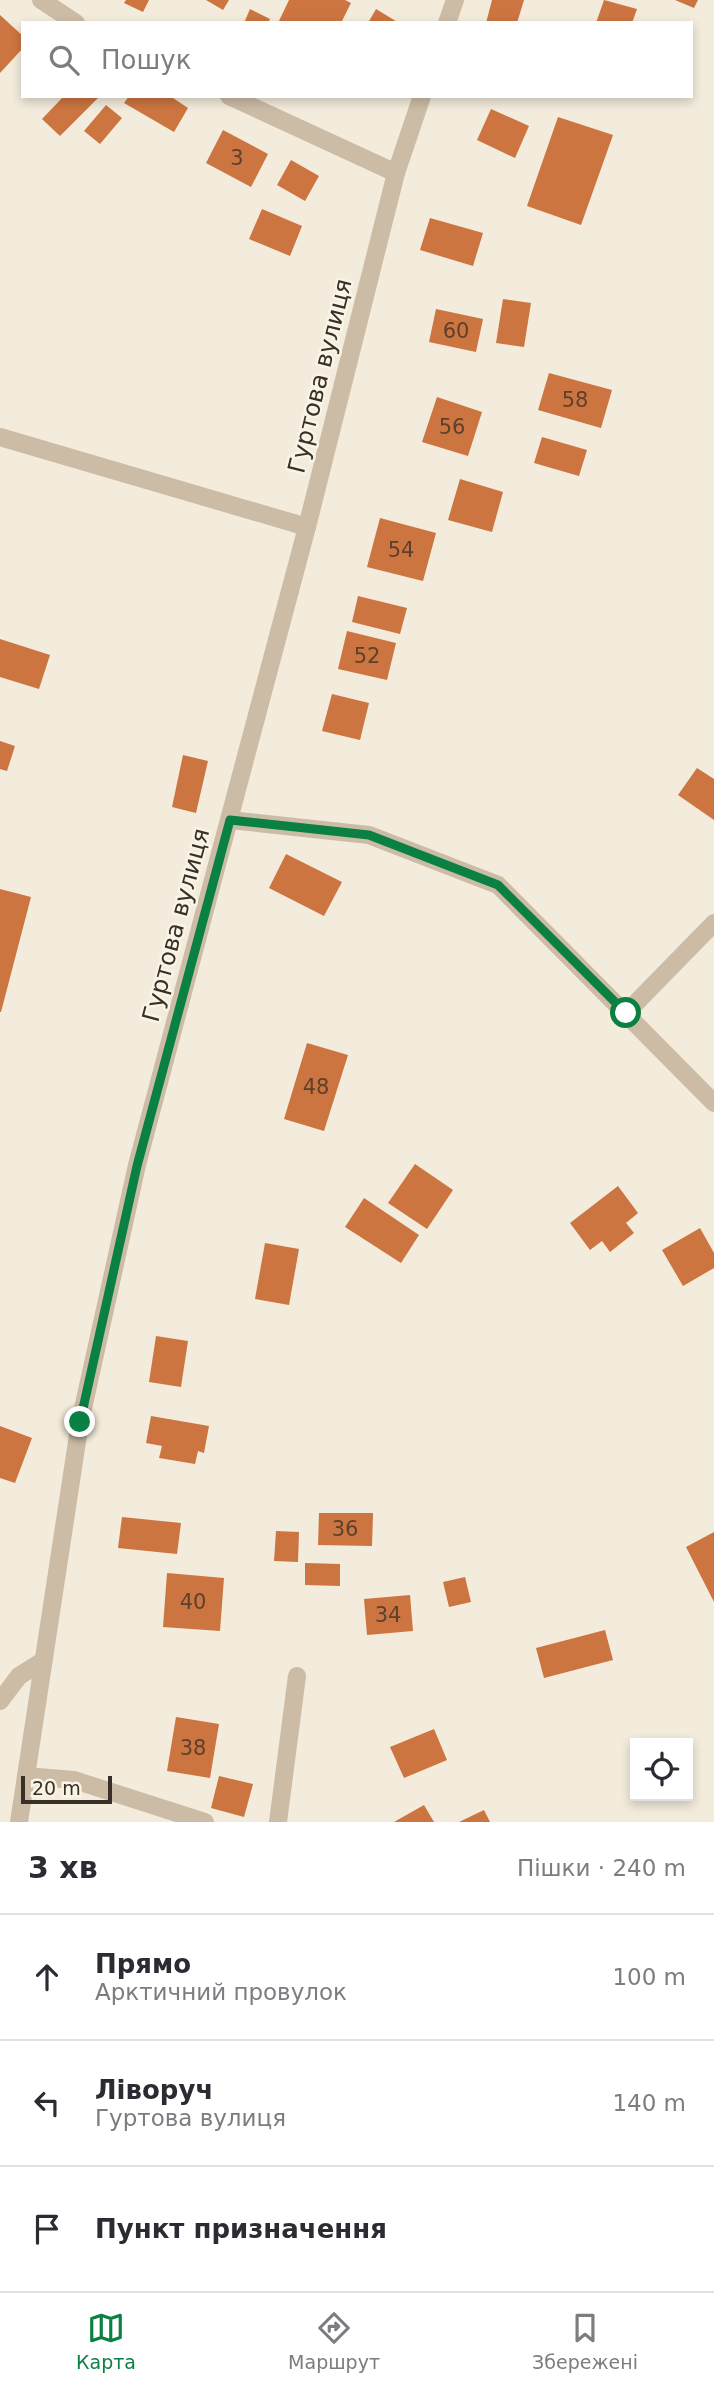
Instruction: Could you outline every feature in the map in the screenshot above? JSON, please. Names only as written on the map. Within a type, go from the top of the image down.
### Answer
[{"type":"street","points":[[41,0],[73,21]]},
{"type":"street","points":[[448,21],[455,0]]},
{"type":"street","points":[[233,98],[397,173]]},
{"type":"street","name":"Гуртова вулиця","points":[[19,1822],[80,1422],[137,1166],[307,527],[397,173],[421,98]]},
{"type":"street","points":[[0,436],[307,527]]},
{"type":"street","points":[[230,820],[369,835],[498,885],[714,1102]]},
{"type":"street","points":[[626,1013],[714,923]]},
{"type":"street","points":[[0,1701],[19,1676],[43,1661]]},
{"type":"street","points":[[278,1822],[297,1676]]},
{"type":"street","points":[[26,1776],[74,1780],[205,1822]]},
{"type":"building","points":[[126,0],[149,0],[143,12],[124,3]]},
{"type":"building","points":[[206,0],[229,0],[223,10]]},
{"type":"building","points":[[289,0],[345,0],[351,3],[342,21],[279,21]]},
{"type":"building","points":[[492,0],[524,0],[518,21],[487,21]]},
{"type":"building","points":[[604,0],[637,9],[633,21],[597,21]]},
{"type":"building","points":[[675,0],[698,0],[694,8]]},
{"type":"building","points":[[250,9],[270,19],[269,21],[245,21]]},
{"type":"building","points":[[376,9],[396,21],[369,21]]},
{"type":"building","points":[[0,15],[21,34],[21,50],[0,73]]},
{"type":"building","points":[[62,98],[98,98],[60,136],[42,119]]},
{"type":"building","points":[[128,98],[173,98],[188,108],[174,132],[124,103]]},
{"type":"building","points":[[106,105],[122,118],[100,144],[84,131]]},
{"type":"building","points":[[491,109],[529,126],[515,158],[477,140]]},
{"type":"building","points":[[558,117],[613,135],[581,225],[527,206]]},
{"type":"building","points":[[223,130],[268,154],[251,187],[206,163]]},
{"type":"building","points":[[291,160],[319,176],[305,201],[277,185]]},
{"type":"building","points":[[262,209],[302,226],[290,256],[249,239]]},
{"type":"building","points":[[430,218],[483,233],[473,266],[420,250]]},
{"type":"building","points":[[503,299],[531,303],[524,347],[496,343]]},
{"type":"building","points":[[436,309],[483,319],[476,352],[429,342]]},
{"type":"building","points":[[549,373],[612,390],[601,428],[538,410]]},
{"type":"building","points":[[437,397],[482,412],[468,456],[422,442]]},
{"type":"building","points":[[542,437],[587,450],[579,476],[534,463]]},
{"type":"building","points":[[460,479],[503,492],[492,532],[448,520]]},
{"type":"building","points":[[380,518],[436,533],[423,581],[367,567]]},
{"type":"building","points":[[358,596],[407,608],[400,634],[352,622]]},
{"type":"building","points":[[347,631],[396,643],[387,680],[338,669]]},
{"type":"building","points":[[0,639],[50,655],[39,689],[0,677]]},
{"type":"building","points":[[332,694],[369,703],[360,740],[322,731]]},
{"type":"building","points":[[0,741],[15,746],[7,771],[0,769]]},
{"type":"building","points":[[183,755],[208,761],[196,813],[172,807]]},
{"type":"building","points":[[697,768],[714,779],[714,820],[678,795]]},
{"type":"building","points":[[286,854],[342,882],[324,916],[269,888]]},
{"type":"building","points":[[0,889],[31,897],[1,1012],[0,1012]]},
{"type":"building","points":[[307,1043],[348,1055],[324,1131],[284,1119]]},
{"type":"building","points":[[415,1164],[453,1190],[427,1229],[388,1203]]},
{"type":"building","points":[[618,1186],[638,1213],[626,1223],[634,1233],[610,1252],[602,1241],[590,1250],[570,1223]]},
{"type":"building","points":[[364,1198],[419,1235],[401,1263],[345,1227]]},
{"type":"building","points":[[700,1228],[714,1253],[714,1268],[683,1286],[662,1250]]},
{"type":"building","points":[[265,1243],[299,1249],[289,1305],[255,1299]]},
{"type":"building","points":[[156,1336],[188,1341],[181,1387],[149,1382]]},
{"type":"building","points":[[151,1416],[209,1426],[204,1453],[198,1451],[195,1464],[159,1458],[162,1446],[146,1443]]},
{"type":"building","points":[[0,1426],[32,1438],[15,1483],[0,1478]]},
{"type":"building","points":[[319,1513],[373,1513],[372,1546],[318,1545]]},
{"type":"building","points":[[122,1517],[181,1523],[177,1554],[118,1548]]},
{"type":"building","points":[[276,1531],[299,1532],[298,1562],[274,1561]]},
{"type":"building","points":[[714,1532],[714,1602],[686,1547]]},
{"type":"building","points":[[305,1563],[340,1564],[340,1586],[305,1585]]},
{"type":"building","points":[[167,1573],[224,1578],[220,1631],[163,1627]]},
{"type":"building","points":[[465,1577],[471,1602],[449,1607],[443,1582]]},
{"type":"building","points":[[410,1595],[413,1631],[367,1635],[364,1599]]},
{"type":"building","points":[[605,1630],[613,1660],[544,1678],[536,1648]]},
{"type":"building","points":[[176,1717],[219,1724],[210,1778],[167,1771]]},
{"type":"building","points":[[434,1729],[447,1760],[404,1778],[390,1747]]},
{"type":"building","points":[[219,1776],[253,1784],[244,1817],[211,1808]]},
{"type":"building","points":[[424,1805],[434,1822],[394,1822]]},
{"type":"building","points":[[484,1810],[490,1822],[459,1822]]},
{"type":"route","points":[[80,1422],[137,1166],[230,820],[369,835],[498,885],[626,1013]]}]
